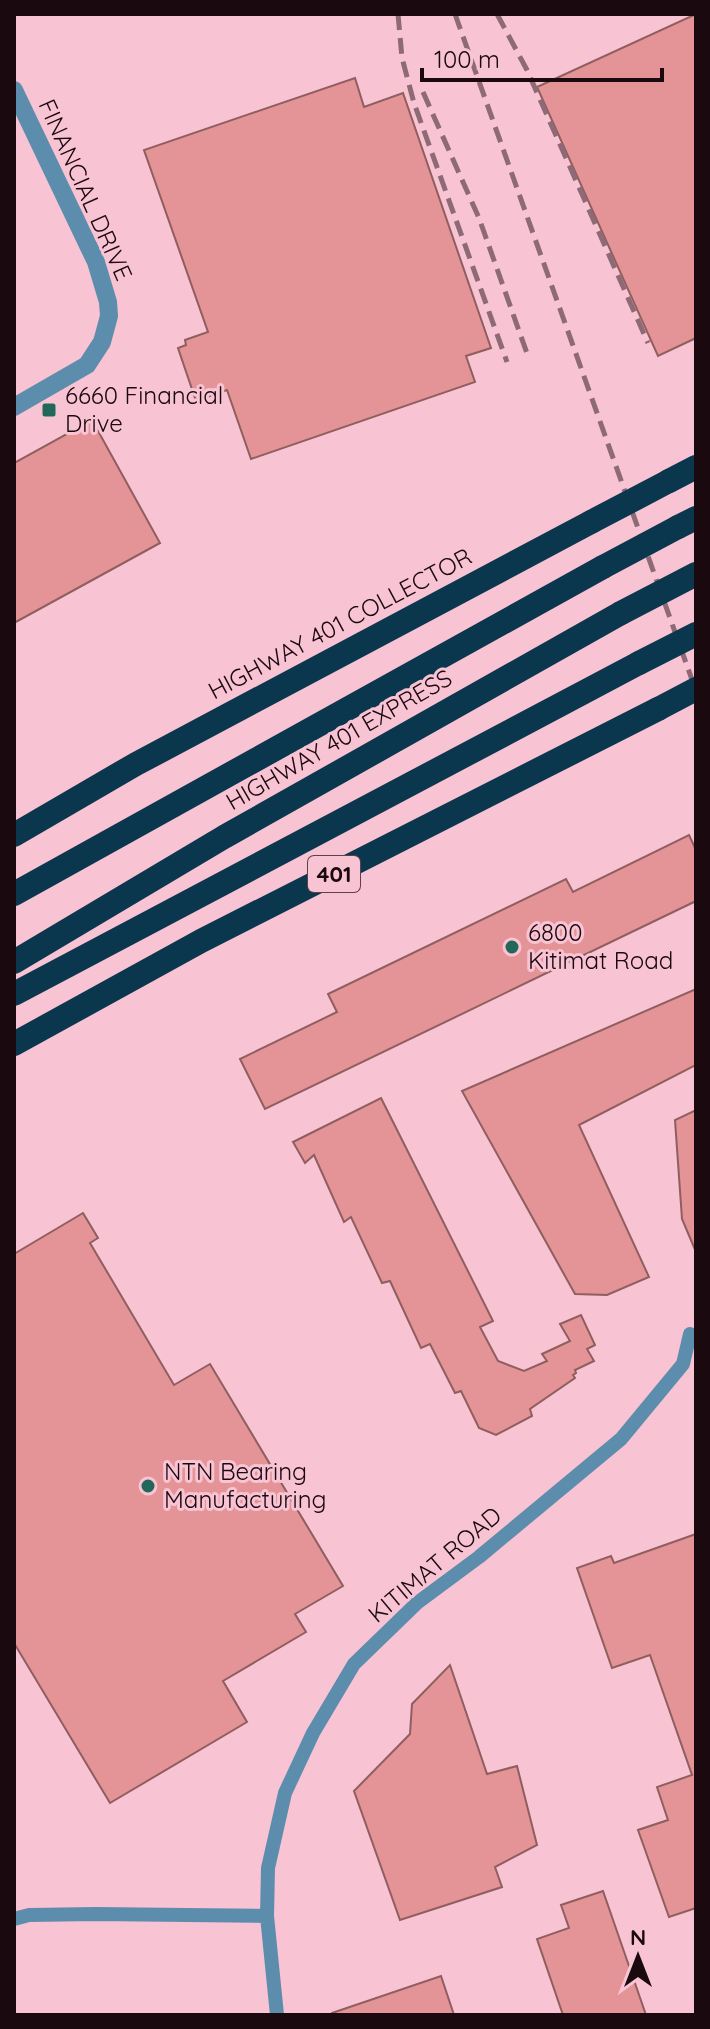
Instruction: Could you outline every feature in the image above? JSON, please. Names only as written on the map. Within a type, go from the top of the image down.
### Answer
[{"type":"highway","name":"HIGHWAY 401 COLLECTOR","points":[[14,835],[136,764],[696,467]]},
{"type":"highway","name":"HIGHWAY 401 EXPRESS","points":[[14,894],[687,523]]},
{"type":"highway","name":"HIGHWAY 401 EXPRESS","points":[[14,962],[224,837],[621,613],[696,574]]},
{"type":"highway","points":[[14,994],[696,634]]},
{"type":"highway","name":"401","points":[[14,1044],[201,941],[696,689]]},
{"type":"highway","points":[[14,1054],[201,941]]},
{"type":"street","name":"FINANCIAL DRIVE","points":[[14,90],[96,262],[109,316],[102,342],[87,365],[14,407]]},
{"type":"street","name":"KITIMAT ROAD","points":[[277,2015],[267,1916],[268,1868],[285,1793],[313,1733],[354,1664],[417,1603],[479,1557],[621,1439],[683,1364],[690,1334]]},
{"type":"street","points":[[14,1919],[29,1915],[96,1914],[267,1916]]},
{"type":"building","points":[[696,14],[696,338],[658,356],[537,87]]},
{"type":"building","points":[[355,78],[364,107],[403,93],[491,348],[466,356],[475,382],[251,459],[227,390],[196,401],[178,348],[186,345],[185,340],[208,332],[144,150]]},
{"type":"building","points":[[92,420],[160,543],[14,623],[14,463]]},
{"type":"building","name":"6800 Kitimat Road","points":[[689,835],[696,850],[696,901],[265,1109],[240,1059],[337,1012],[328,994],[566,879],[573,892]]},
{"type":"building","points":[[696,989],[696,1065],[579,1125],[649,1277],[607,1295],[575,1294],[462,1091]]},
{"type":"building","points":[[381,1098],[493,1321],[480,1327],[498,1361],[524,1371],[547,1361],[542,1354],[570,1341],[560,1324],[581,1315],[595,1345],[587,1349],[594,1361],[575,1370],[575,1378],[530,1409],[532,1416],[496,1435],[479,1428],[461,1391],[455,1393],[430,1344],[421,1348],[390,1281],[382,1283],[351,1217],[344,1222],[314,1155],[305,1163],[293,1142]]},
{"type":"building","points":[[696,1110],[696,1252],[682,1219],[675,1120]]},
{"type":"building","name":"NTN Bearing Manufacturing","points":[[83,1213],[98,1238],[90,1243],[174,1385],[210,1364],[343,1586],[295,1614],[306,1632],[223,1681],[247,1722],[110,1803],[14,1643],[14,1254]]},
{"type":"building","points":[[696,1534],[696,1908],[669,1917],[638,1830],[668,1820],[657,1787],[692,1775],[650,1655],[612,1668],[577,1568],[611,1556],[614,1563]]},
{"type":"building","points":[[450,1665],[487,1774],[517,1766],[537,1845],[495,1867],[502,1887],[400,1920],[354,1791],[410,1734],[412,1704]]},
{"type":"building","points":[[603,1891],[646,2015],[563,2015],[537,1939],[569,1928],[561,1905]]},
{"type":"building","points":[[441,1976],[454,2015],[332,2015],[332,2013]]},
{"type":"railway","points":[[398,14],[402,58],[414,103],[507,362]]},
{"type":"railway","points":[[455,14],[696,691]]},
{"type":"railway","points":[[497,14],[527,70],[648,343]]},
{"type":"railway","points":[[423,92],[479,218],[529,359]]},
{"type":"place","name":"6660 Financial Drive","points":[[49,410]]},
{"type":"place","name":"6800 Kitimat Road","points":[[512,947]]},
{"type":"place","name":"NTN Bearing Manufacturing","points":[[148,1486]]}]
